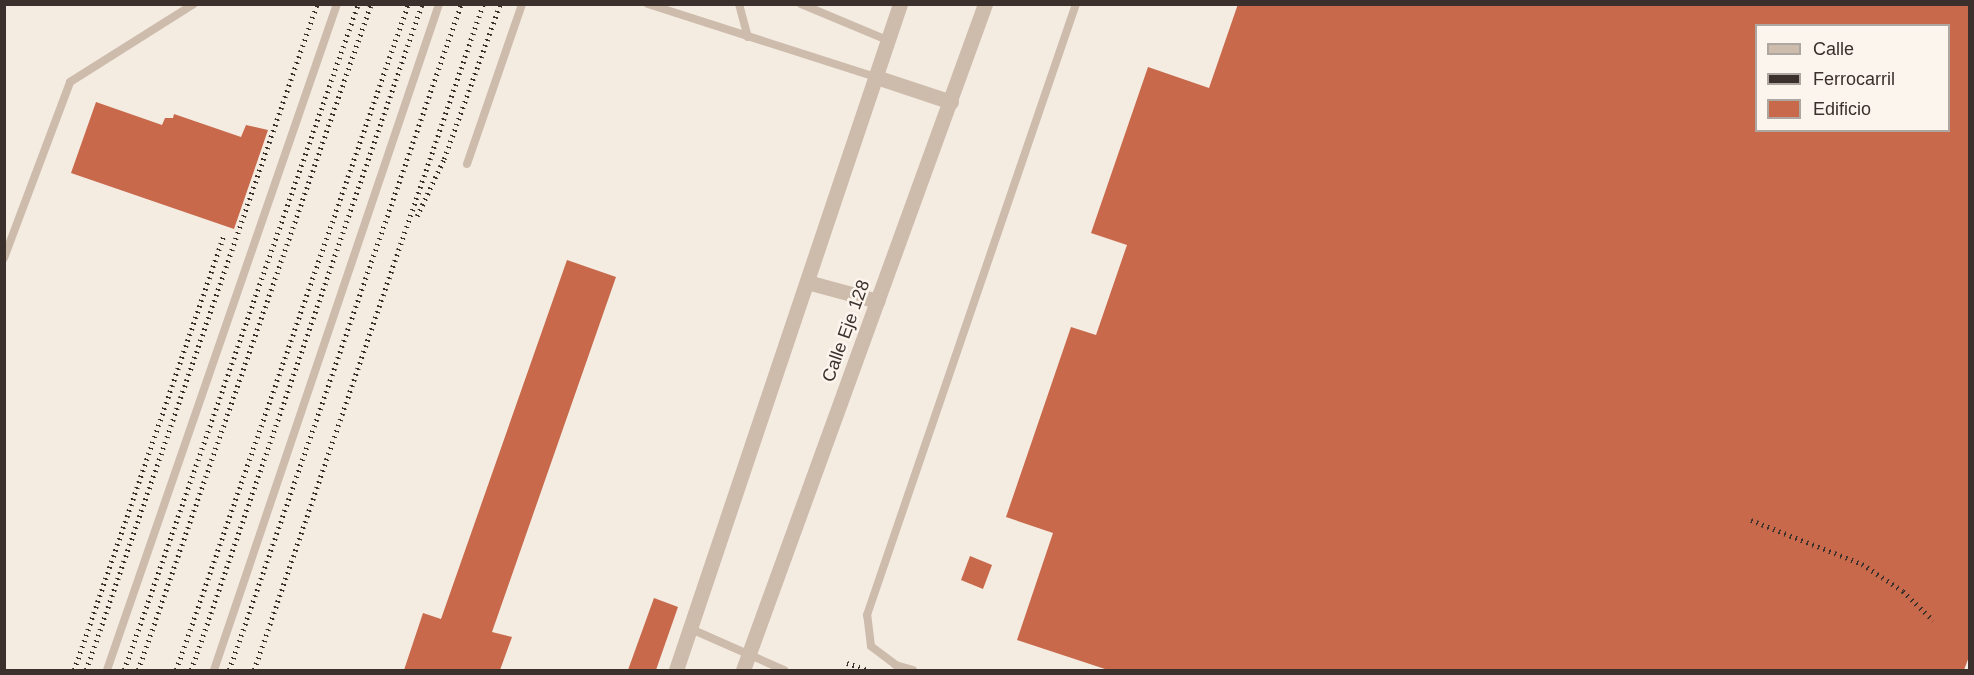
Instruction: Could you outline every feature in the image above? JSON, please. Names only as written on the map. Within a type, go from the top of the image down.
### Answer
[{"type":"street","points":[[676,670],[900,4]]},
{"type":"street","name":"Calle Eje 128","points":[[746,663],[985,4]]},
{"type":"street","points":[[876,77],[951,102]]},
{"type":"street","points":[[807,282],[878,301]]},
{"type":"lane","points":[[4,258],[70,82],[194,4]]},
{"type":"lane","points":[[107,670],[337,4]]},
{"type":"lane","points":[[214,670],[439,4]]},
{"type":"lane","points":[[467,164],[522,4]]},
{"type":"lane","points":[[648,4],[876,77]]},
{"type":"lane","points":[[739,4],[748,37]]},
{"type":"lane","points":[[801,4],[887,40]]},
{"type":"lane","points":[[913,670],[896,665],[871,646],[867,615],[1076,4]]},
{"type":"lane","points":[[691,629],[746,663],[784,670]]},
{"type":"building","points":[[1238,4],[1970,4],[1970,654],[1964,670],[1108,670],[1017,640],[1053,533],[1006,517],[1071,327],[1096,335],[1127,245],[1091,233],[1148,67],[1209,88]]},
{"type":"building","points":[[96,102],[162,125],[165,118],[173,118],[174,114],[241,137],[246,125],[268,130],[234,229],[71,173]]},
{"type":"building","points":[[567,260],[616,277],[492,632],[512,637],[500,670],[404,670],[423,613],[441,619]]},
{"type":"building","points":[[970,556],[992,565],[983,589],[961,580]]},
{"type":"building","points":[[654,598],[678,607],[656,670],[628,670]]},
{"type":"railway","points":[[86,670],[317,4]]},
{"type":"railway","points":[[124,670],[358,4]]},
{"type":"railway","points":[[138,670],[371,4]]},
{"type":"railway","points":[[176,670],[408,4]]},
{"type":"railway","points":[[191,670],[422,4]]},
{"type":"railway","points":[[229,670],[461,4]]},
{"type":"railway","points":[[254,670],[483,4]]},
{"type":"railway","points":[[417,216],[444,159],[500,4]]},
{"type":"railway","points":[[74,670],[224,235]]},
{"type":"railway","points":[[1751,520],[1862,564],[1903,591],[1933,620]]},
{"type":"railway","points":[[847,663],[868,670]]}]
